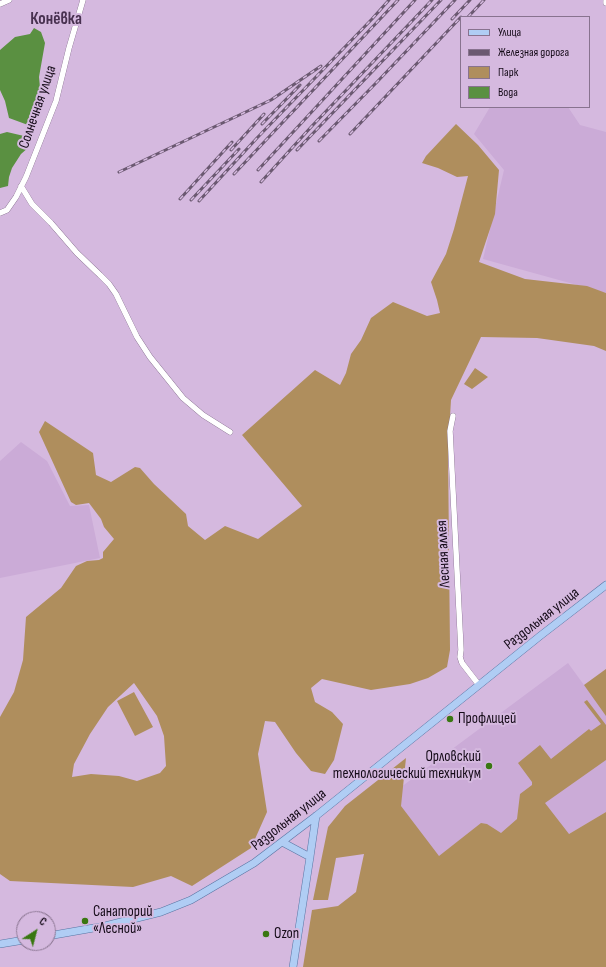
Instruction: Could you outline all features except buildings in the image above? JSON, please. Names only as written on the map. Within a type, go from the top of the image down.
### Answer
[{"type":"main road","name":"Раздольная улица","points":[[56,935],[106,926],[161,912],[191,900],[243,871],[316,816],[540,636],[605,587]]},
{"type":"main road","points":[[293,967],[316,816]]},
{"type":"main road","points":[[282,842],[310,857]]},
{"type":"main road","points":[[0,944],[16,941]]},
{"type":"street","points":[[0,4],[9,0]]},
{"type":"street","name":"Солнечная улица","points":[[0,213],[7,210],[16,197],[26,177],[56,101],[83,0]]},
{"type":"street","points":[[21,186],[32,204],[77,253],[100,275],[116,294],[137,337],[150,358],[183,398],[203,415],[230,432]]},
{"type":"street","name":"Лесная аллея","points":[[453,416],[450,431],[461,650],[460,657],[462,663],[479,685]]},
{"type":"shaded area","points":[[489,108],[569,108],[580,125],[606,132],[606,293],[483,259],[504,170],[474,134]]},
{"type":"shaded area","points":[[21,442],[47,461],[70,506],[89,505],[100,558],[0,578],[0,461]]},
{"type":"shaded area","points":[[568,663],[584,685],[606,669],[606,812],[569,834],[437,861],[389,796]]},
{"type":"green space","points":[[456,124],[478,145],[499,170],[495,214],[479,262],[525,279],[587,286],[606,293],[606,351],[594,346],[537,338],[481,337],[451,400],[448,450],[450,650],[447,667],[428,678],[410,684],[371,690],[322,679],[311,688],[315,702],[332,712],[343,724],[334,760],[325,774],[311,771],[296,753],[275,722],[265,721],[258,754],[267,812],[251,848],[192,886],[171,876],[133,887],[10,881],[0,874],[0,717],[14,692],[23,660],[26,617],[61,588],[76,566],[87,561],[99,560],[103,558],[103,552],[114,539],[104,527],[101,519],[89,503],[76,505],[71,502],[39,432],[45,421],[93,453],[96,475],[111,482],[135,467],[140,468],[154,484],[186,514],[188,526],[205,540],[225,526],[258,539],[302,506],[242,435],[315,370],[340,385],[346,373],[351,354],[361,340],[371,318],[393,302],[427,316],[440,313],[431,282],[446,254],[468,176],[457,177],[438,168],[422,163],[426,156]],"holes":[[[134,683],[157,716],[164,736],[166,766],[160,773],[137,781],[119,776],[91,774],[72,777],[74,764],[90,734],[108,707]]]},
{"type":"green space","points":[[475,368],[488,377],[472,389],[464,384]]},
{"type":"green space","points":[[606,669],[606,716],[584,685]]},
{"type":"green space","points":[[134,692],[153,727],[135,736],[117,701]]},
{"type":"green space","points":[[587,700],[606,725],[606,760],[545,803],[569,834],[606,812],[606,967],[303,967],[312,910],[338,906],[356,892],[364,854],[336,858],[328,900],[313,900],[328,827],[345,806],[406,758],[401,806],[439,856],[481,823],[487,824],[501,833],[517,819],[520,794],[532,785],[532,782],[518,763],[540,745],[551,759],[589,729],[591,731],[601,724],[584,702]]},
{"type":"water","points":[[34,28],[41,32],[45,43],[39,77],[41,98],[39,116],[28,125],[9,118],[5,101],[0,90],[0,50],[15,37],[30,34]]},
{"type":"water","points":[[7,132],[24,136],[31,141],[29,147],[21,154],[12,168],[8,186],[0,188],[0,134]]},
{"type":"railway","points":[[199,201],[389,0]]},
{"type":"railway","points":[[234,174],[398,0]]},
{"type":"railway","points":[[258,170],[415,0]]},
{"type":"railway","points":[[261,182],[432,0]]},
{"type":"railway","points":[[297,150],[441,0]]},
{"type":"railway","points":[[319,141],[455,0]]},
{"type":"railway","points":[[452,19],[470,0]]},
{"type":"railway","points":[[469,16],[484,0]]},
{"type":"railway","points":[[350,134],[460,18]]},
{"type":"railway","points":[[119,172],[271,100],[321,66]]},
{"type":"railway","points":[[262,124],[300,85]]},
{"type":"railway","points":[[231,150],[264,114]]},
{"type":"railway","points":[[180,199],[232,142]]},
{"type":"railway","points":[[191,200],[239,149]]},
{"type":"place","name":"Профлицей","points":[[450,719]]},
{"type":"place","name":"Орловский технологический техникум","points":[[489,766]]},
{"type":"place","name":"Санаторий «Лесной»","points":[[85,921]]},
{"type":"place","name":"Ozon","points":[[266,934]]},
{"type":"district","name":"Конёвка","points":[[56,20]]}]
